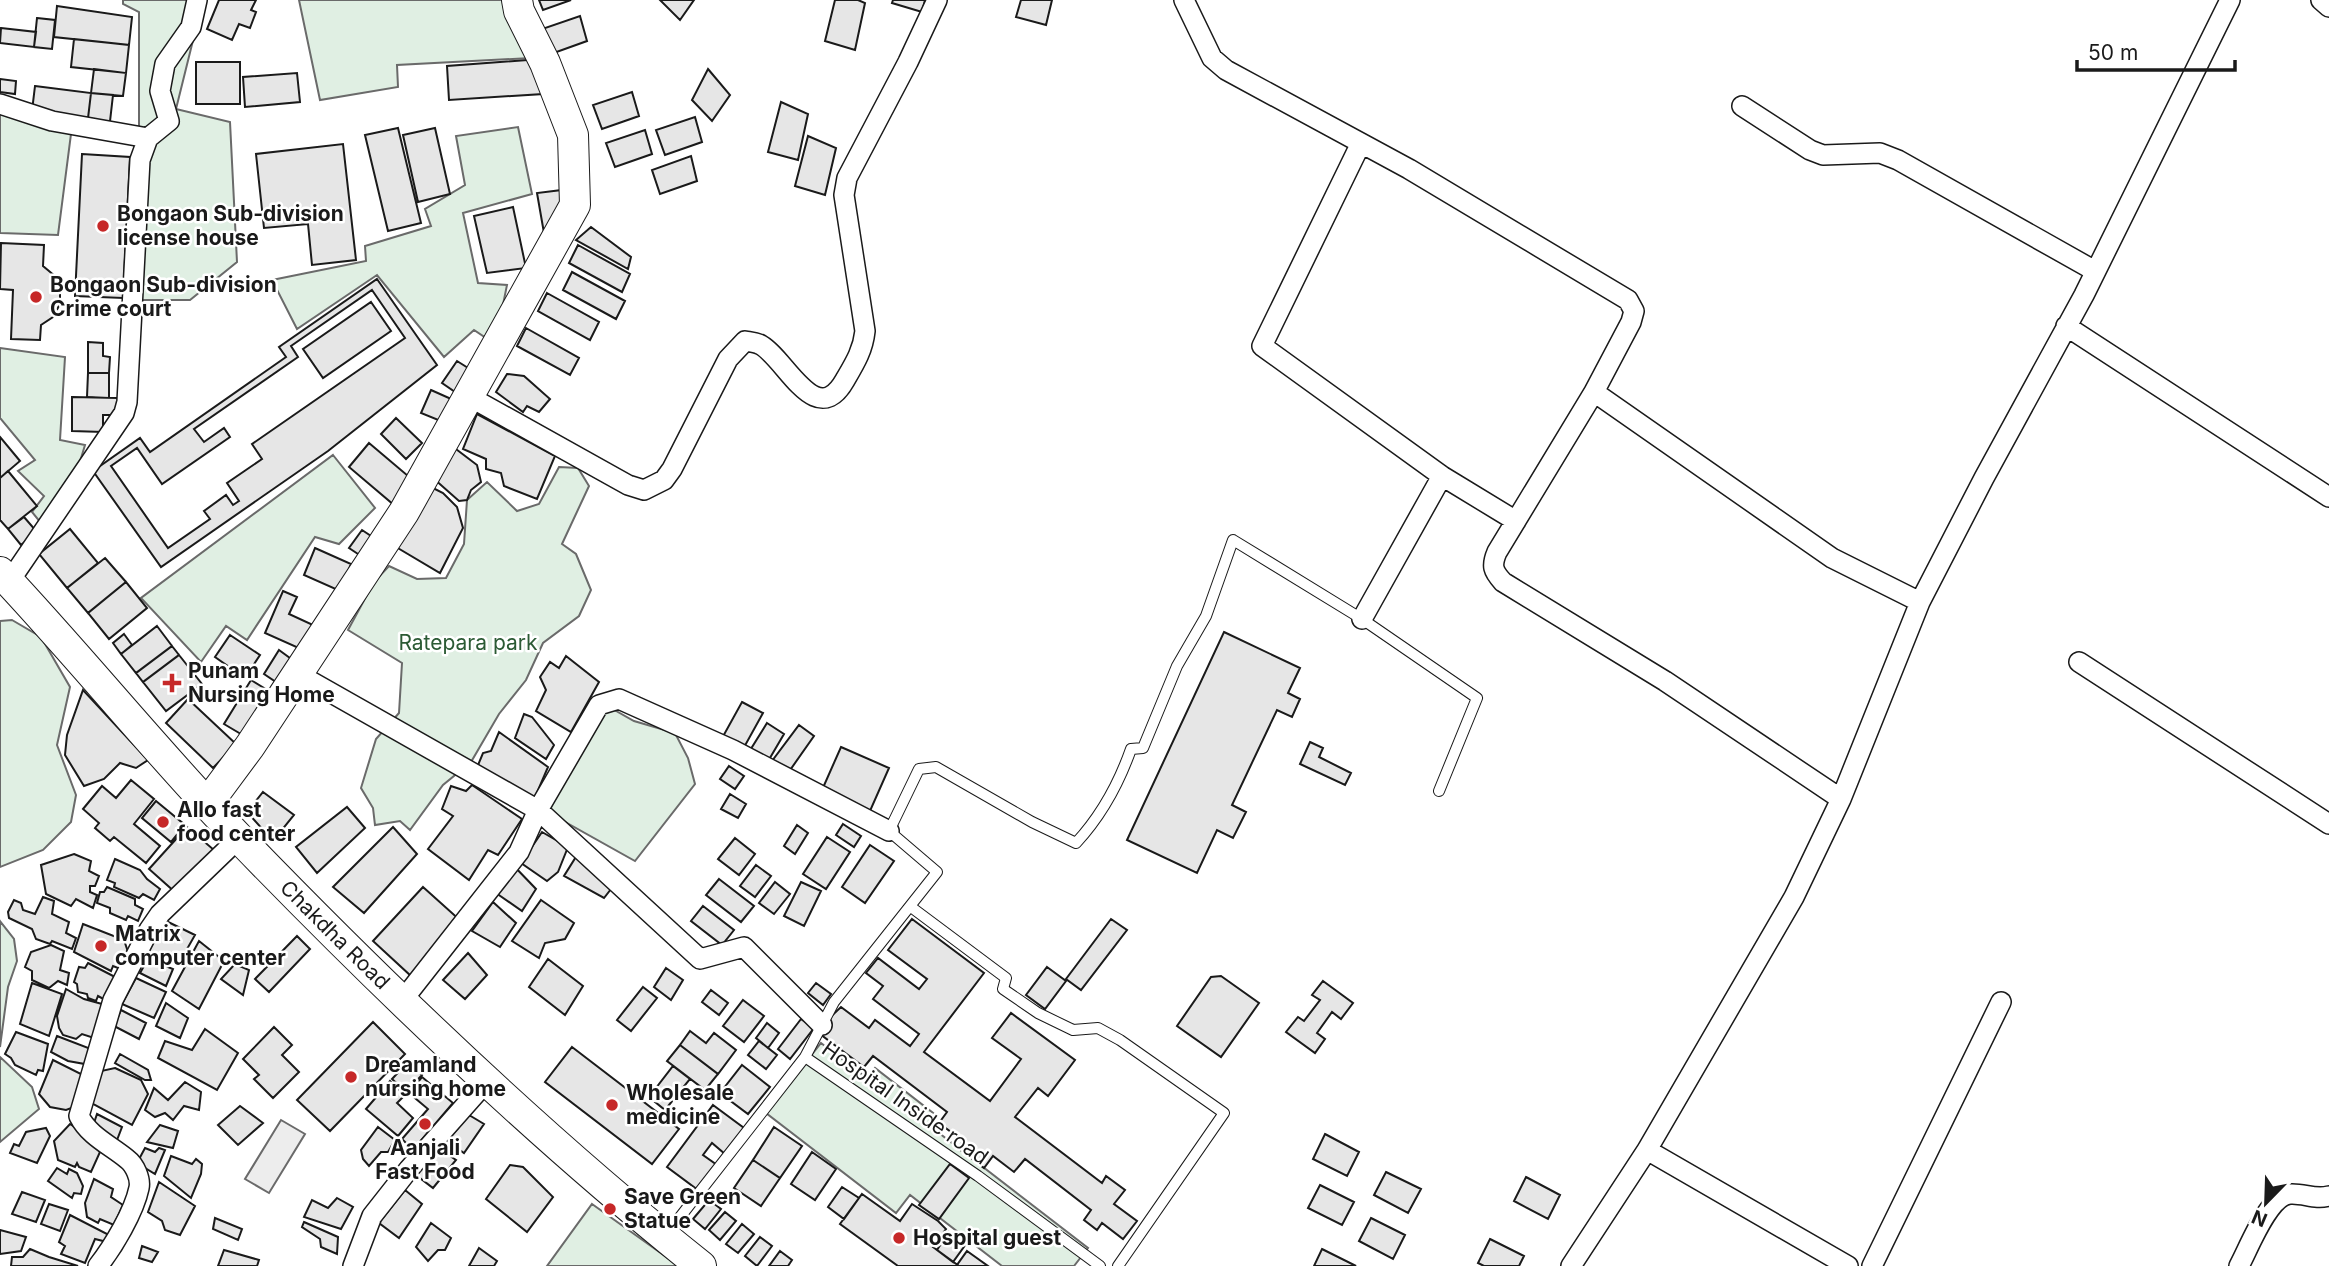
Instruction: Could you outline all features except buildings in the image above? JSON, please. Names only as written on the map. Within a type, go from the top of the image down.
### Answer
[{"type":"main road","points":[[207,804],[250,746],[404,512],[575,205],[573,135],[545,63],[519,11],[517,0]]},
{"type":"main road","name":"Chakdha Road","points":[[5,577],[207,804],[402,1001],[486,1081],[664,1237],[701,1266]]},
{"type":"street","points":[[5,577],[124,414],[127,401],[139,160],[148,138],[169,121],[160,91],[165,64],[191,27],[197,0]]},
{"type":"street","points":[[470,397],[628,485],[644,490],[664,480],[672,469],[728,359],[746,341],[763,346],[809,395],[823,398],[832,395],[842,386],[863,349],[866,331],[844,195],[847,178],[937,0]]},
{"type":"street","points":[[1184,0],[1212,58],[1226,70],[1409,169],[1628,300],[1634,311],[1631,322],[1594,392],[1493,562],[1493,572],[1503,582],[1665,681],[1841,799]]},
{"type":"street","points":[[1571,1266],[1647,1150],[1794,897],[1841,799],[1920,601],[2095,271],[2230,0]]},
{"type":"street","points":[[2321,0],[2329,7]]},
{"type":"street","points":[[0,104],[52,121],[148,138]]},
{"type":"street","points":[[1742,106],[1810,150],[1823,155],[1880,153],[1898,160],[2095,271]]},
{"type":"street","points":[[1361,143],[1262,346],[1442,476],[1516,521]]},
{"type":"street","points":[[2066,326],[2087,337],[2329,497]]},
{"type":"street","points":[[1594,392],[1832,558],[1920,601]]},
{"type":"street","points":[[1362,619],[1442,476]]},
{"type":"street","points":[[2080,662],[2329,824]]},
{"type":"street","points":[[298,674],[538,810],[699,959],[744,947],[822,1025]]},
{"type":"street","points":[[402,1001],[519,852],[538,810],[599,705],[618,699],[733,750],[889,831]]},
{"type":"street","points":[[98,1266],[128,1217],[140,1186],[138,1175],[130,1161],[84,1126],[79,1116],[107,1018],[132,960],[160,914],[239,838]]},
{"type":"street","points":[[1872,1266],[2001,1002]]},
{"type":"street","points":[[353,1266],[372,1216],[486,1081]]},
{"type":"street","points":[[1647,1150],[1848,1266]]},
{"type":"street","points":[[2239,1266],[2271,1205],[2280,1197],[2291,1194],[2319,1199],[2329,1196]]},
{"type":"lane","points":[[805,1057],[834,1002],[937,872],[889,831],[919,769],[936,767],[1032,822],[1076,843],[1090,828],[1121,776],[1131,749],[1143,748],[1177,666],[1206,616],[1233,540],[1362,619],[1477,698],[1439,791]]},
{"type":"lane","points":[[911,907],[1006,978],[1003,989],[1038,1013],[1073,1030],[1098,1028],[1224,1113],[1118,1266]]},
{"type":"lane","name":"Hospital Inside road","points":[[664,1237],[805,1057],[978,1176],[1100,1266]]},
{"type":"green space","points":[[123,0],[203,0],[176,109],[230,122],[237,262],[190,300],[139,300],[139,12],[123,4]]},
{"type":"green space","points":[[299,0],[507,0],[531,58],[397,65],[398,87],[320,100]]},
{"type":"green space","points":[[0,111],[71,134],[58,235],[0,233]]},
{"type":"green space","points":[[518,127],[532,194],[463,213],[478,283],[507,285],[495,344],[474,330],[444,357],[377,275],[297,329],[272,280],[366,261],[365,246],[431,226],[425,209],[465,185],[456,136]]},
{"type":"green space","points":[[0,348],[65,357],[60,440],[85,445],[63,518],[49,533],[32,512],[44,496],[18,471],[35,460],[0,418]]},
{"type":"green space","points":[[333,455],[375,508],[339,544],[315,537],[247,640],[226,626],[201,662],[141,598]]},
{"type":"green space","name":"Ratepara park","points":[[559,467],[578,468],[589,486],[562,544],[576,554],[591,590],[579,616],[543,643],[526,680],[499,714],[471,762],[443,785],[410,830],[400,821],[375,825],[373,808],[361,788],[376,739],[399,713],[402,663],[348,630],[374,582],[389,566],[417,579],[446,578],[464,544],[467,500],[487,482],[517,511],[539,504]]},
{"type":"green space","points":[[12,620],[41,637],[70,687],[57,745],[76,795],[71,822],[43,850],[0,867],[0,621]]},
{"type":"green space","points":[[602,703],[634,721],[675,733],[688,758],[695,784],[635,861],[551,814],[543,800]]},
{"type":"green space","points":[[0,921],[14,939],[17,961],[8,987],[0,1047]]},
{"type":"green space","points":[[821,1043],[867,1078],[875,1068],[937,1116],[930,1126],[1088,1248],[1074,1266],[1002,1266],[910,1195],[896,1213],[766,1113]]},
{"type":"green space","points":[[0,1057],[32,1087],[39,1109],[0,1142]]},
{"type":"green space","points":[[592,1204],[679,1266],[547,1266]]},
{"type":"shaded area","points":[[281,1120],[305,1134],[269,1193],[245,1179]]},
{"type":"place","name":"Bongaon Sub-division license house","points":[[103,226]]},
{"type":"place","name":"Bongaon Sub-division Crime court","points":[[36,297]]},
{"type":"place","name":"Punam Nursing Home","points":[[172,683]]},
{"type":"place","name":"Allo fast food center","points":[[163,822]]},
{"type":"place","name":"Matrix computer center","points":[[101,946]]},
{"type":"place","name":"Dreamland nursing home","points":[[351,1077]]},
{"type":"place","name":"Wholesale medicine","points":[[612,1105]]},
{"type":"place","name":"Aanjali Fast Food","points":[[425,1124]]},
{"type":"place","name":"Save Green Statue","points":[[610,1209]]},
{"type":"place","name":"Hospital guest","points":[[899,1238]]}]
